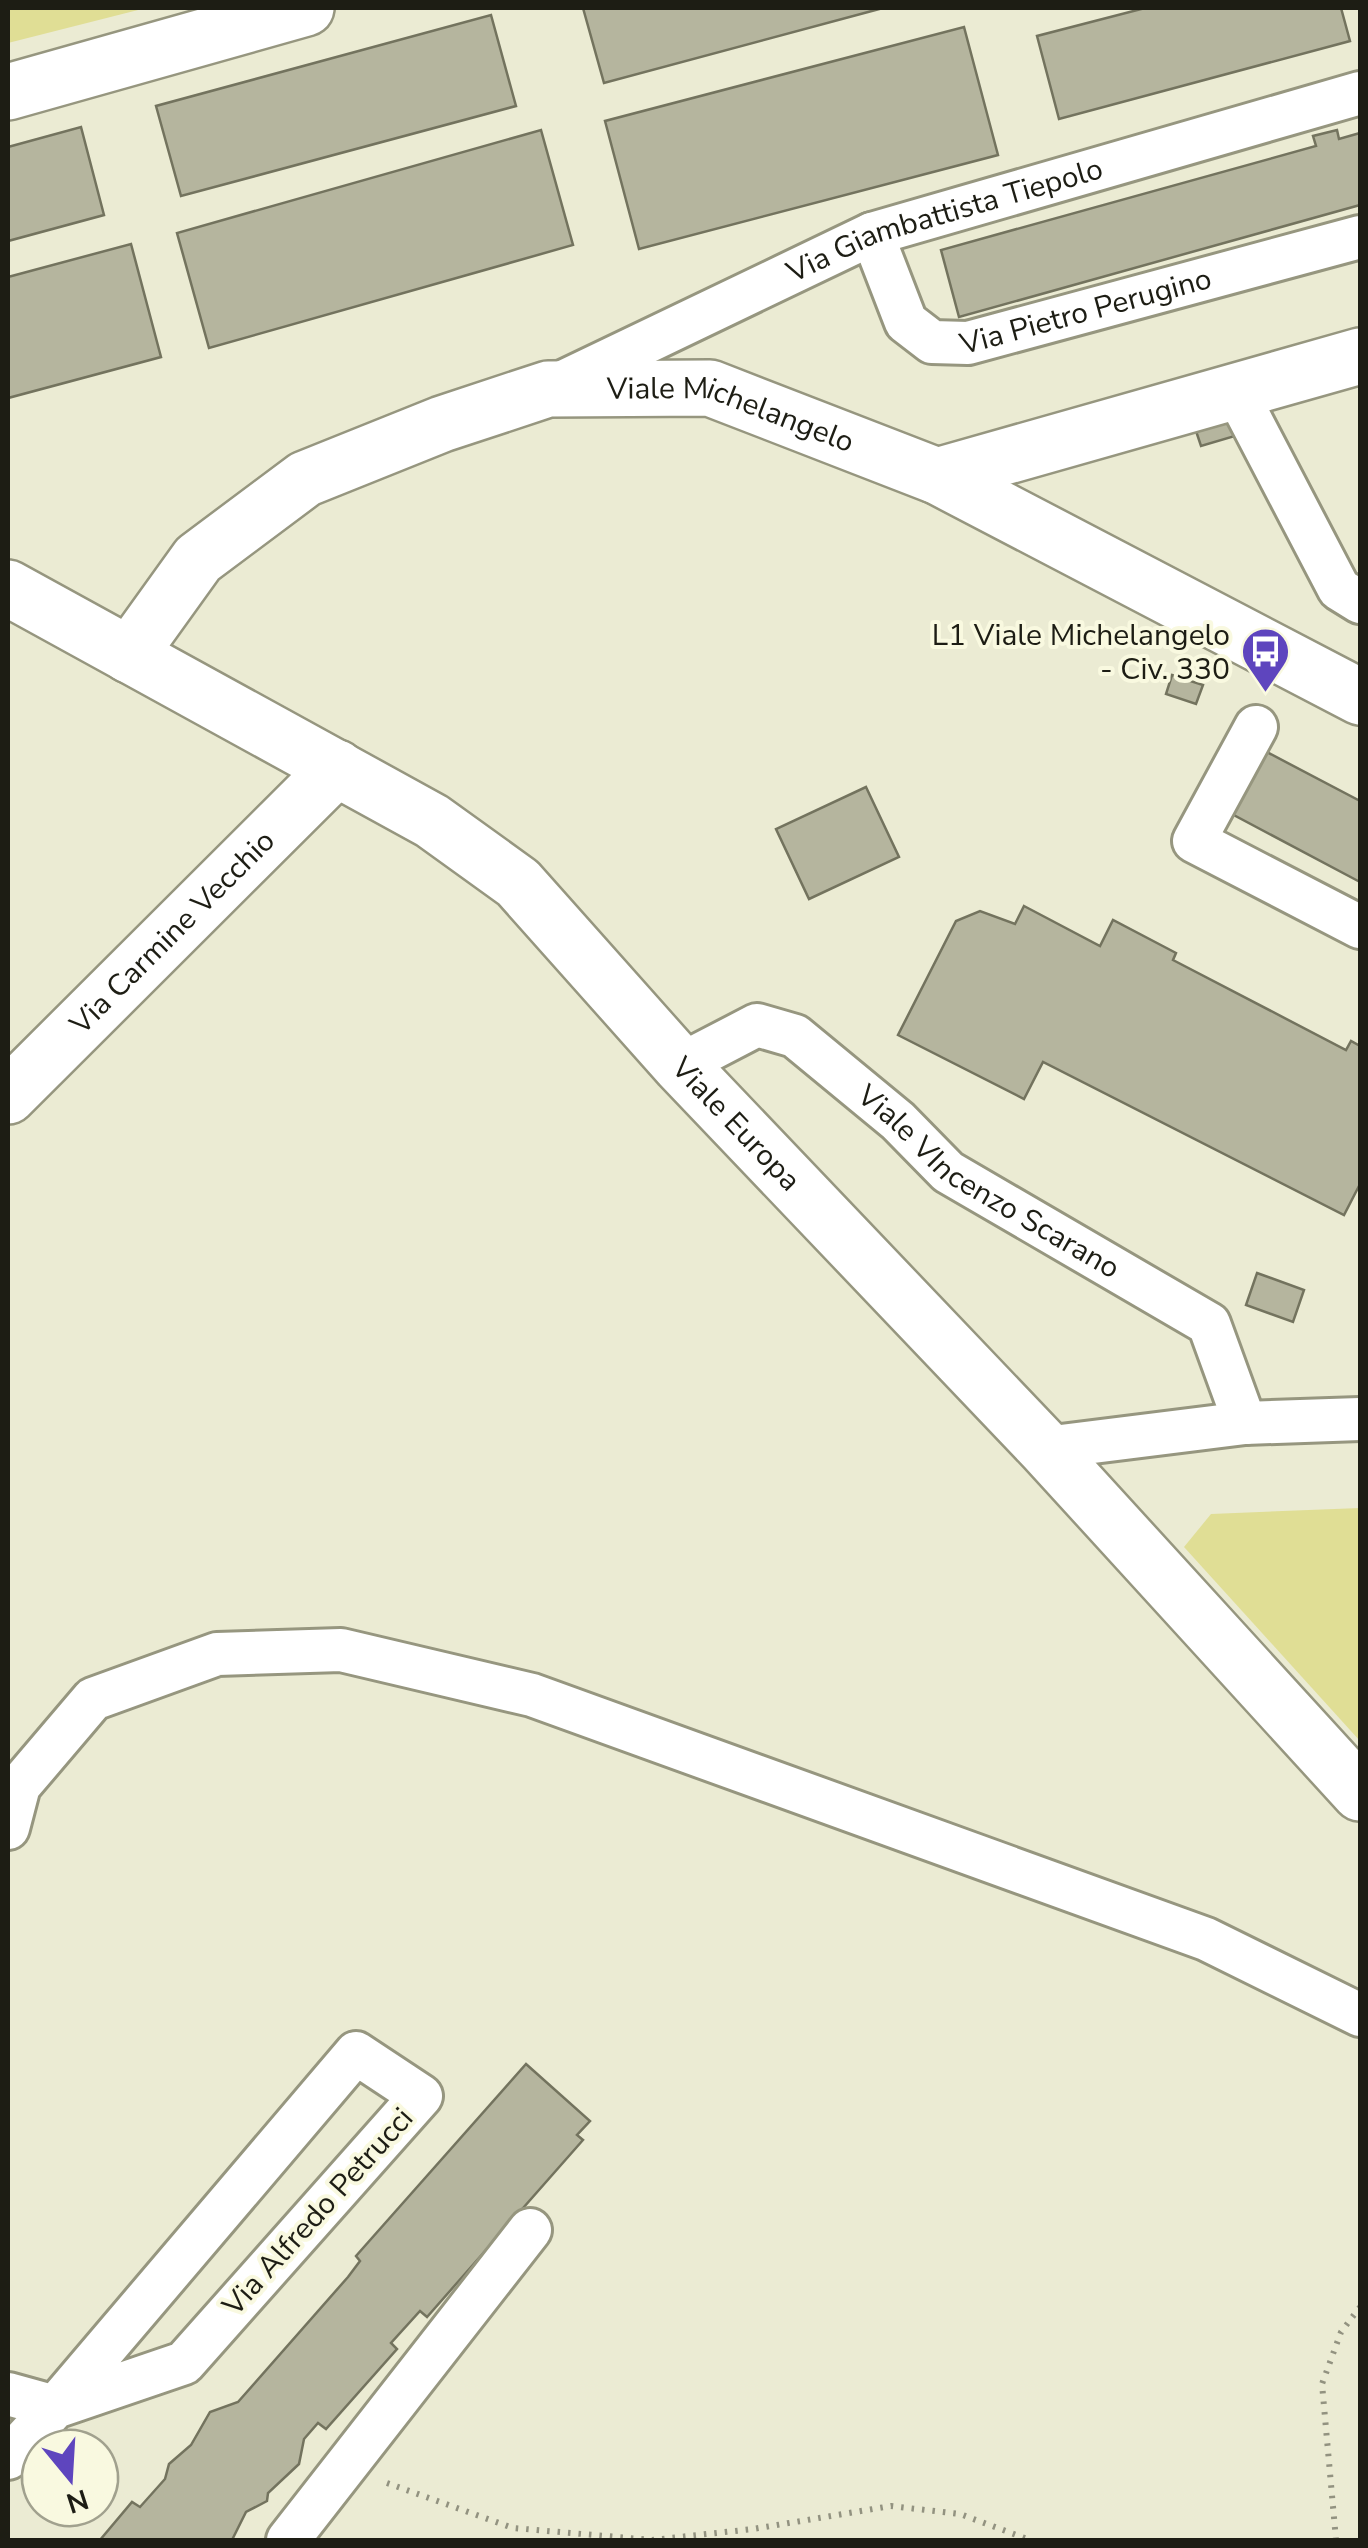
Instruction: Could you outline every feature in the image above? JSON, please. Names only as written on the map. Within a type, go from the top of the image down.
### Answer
[{"type":"street","points":[[8,92],[306,8]]},
{"type":"street","name":"Via Giambattista Tiepolo","points":[[548,389],[872,234],[1360,93]]},
{"type":"street","name":"Via Pietro Perugino","points":[[872,234],[906,322],[932,342],[968,343],[1360,237]]},
{"type":"street","points":[[937,476],[1360,356]]},
{"type":"street","name":"Viale Michelangelo","points":[[129,655],[198,560],[305,479],[442,424],[548,389],[710,388],[937,476],[1360,697]]},
{"type":"street","points":[[1236,392],[1339,589],[1360,602]]},
{"type":"street","name":"Viale Europa","points":[[8,588],[432,821],[518,884],[680,1066],[1045,1448],[1360,1793]]},
{"type":"street","points":[[1256,727],[1194,841],[1360,927]]},
{"type":"street","name":"Via Carmine Vecchio","points":[[8,1096],[337,768]]},
{"type":"street","name":"Viale VIncenzo Scarano","points":[[680,1066],[757,1026],[795,1036],[898,1121],[948,1172],[1210,1324],[1245,1423]]},
{"type":"street","points":[[1045,1448],[1245,1423],[1360,1419]]},
{"type":"street","points":[[8,1828],[19,1786],[93,1699],[217,1654],[342,1650],[532,1695],[1206,1939],[1360,2016]]},
{"type":"street","name":"Via Alfredo Petrucci","points":[[8,2458],[356,2053],[422,2096],[184,2364],[55,2407]]},
{"type":"street","points":[[288,2540],[530,2230]]},
{"type":"street","points":[[8,2394],[55,2407]]},
{"type":"path","points":[[1336,2540],[1322,2384],[1341,2332],[1360,2308]]},
{"type":"path","points":[[344,2468],[513,2528],[652,2540],[753,2529],[891,2506],[960,2514],[1030,2540]]},
{"type":"shaded area","points":[[8,8],[146,8],[8,43]]},
{"type":"shaded area","points":[[1360,1508],[1360,1741],[1184,1547],[1211,1514]]},
{"type":"building","points":[[583,8],[883,8],[604,83]]},
{"type":"building","points":[[1145,8],[1341,8],[1350,41],[1059,119],[1037,36]]},
{"type":"building","points":[[491,15],[516,106],[181,196],[156,106]]},
{"type":"building","points":[[964,27],[998,155],[639,249],[605,121]]},
{"type":"building","points":[[81,127],[104,215],[8,241],[8,147]]},
{"type":"building","points":[[541,130],[573,245],[209,348],[177,233]]},
{"type":"building","points":[[1337,130],[1339,139],[1360,133],[1360,205],[959,317],[941,250],[1316,146],[1313,136]]},
{"type":"building","points":[[131,244],[161,357],[8,398],[8,277]]},
{"type":"building","points":[[1230,418],[1235,436],[1201,446],[1195,428]]},
{"type":"building","points":[[1172,675],[1203,685],[1196,704],[1166,694]]},
{"type":"building","points":[[1263,750],[1360,801],[1360,882],[1230,813]]},
{"type":"building","points":[[866,787],[899,857],[809,899],[776,829]]},
{"type":"building","points":[[1024,906],[1100,946],[1113,920],[1176,953],[1173,960],[1346,1050],[1351,1041],[1360,1046],[1360,1184],[1344,1215],[1043,1062],[1024,1099],[898,1035],[956,921],[980,911],[1015,924]]},
{"type":"building","points":[[1257,1273],[1304,1290],[1293,1322],[1246,1305]]},
{"type":"building","points":[[526,2064],[590,2121],[577,2135],[583,2140],[427,2317],[420,2311],[391,2343],[397,2349],[326,2429],[318,2423],[304,2439],[299,2464],[268,2493],[267,2501],[246,2512],[232,2540],[100,2540],[110,2528],[120,2528],[120,2516],[132,2502],[140,2507],[165,2479],[169,2464],[191,2445],[210,2412],[238,2402],[348,2277],[360,2261],[356,2256]]},
{"type":"place","name":"L1 Viale Michelangelo - Civ. 330","points":[[1265,694]]}]
